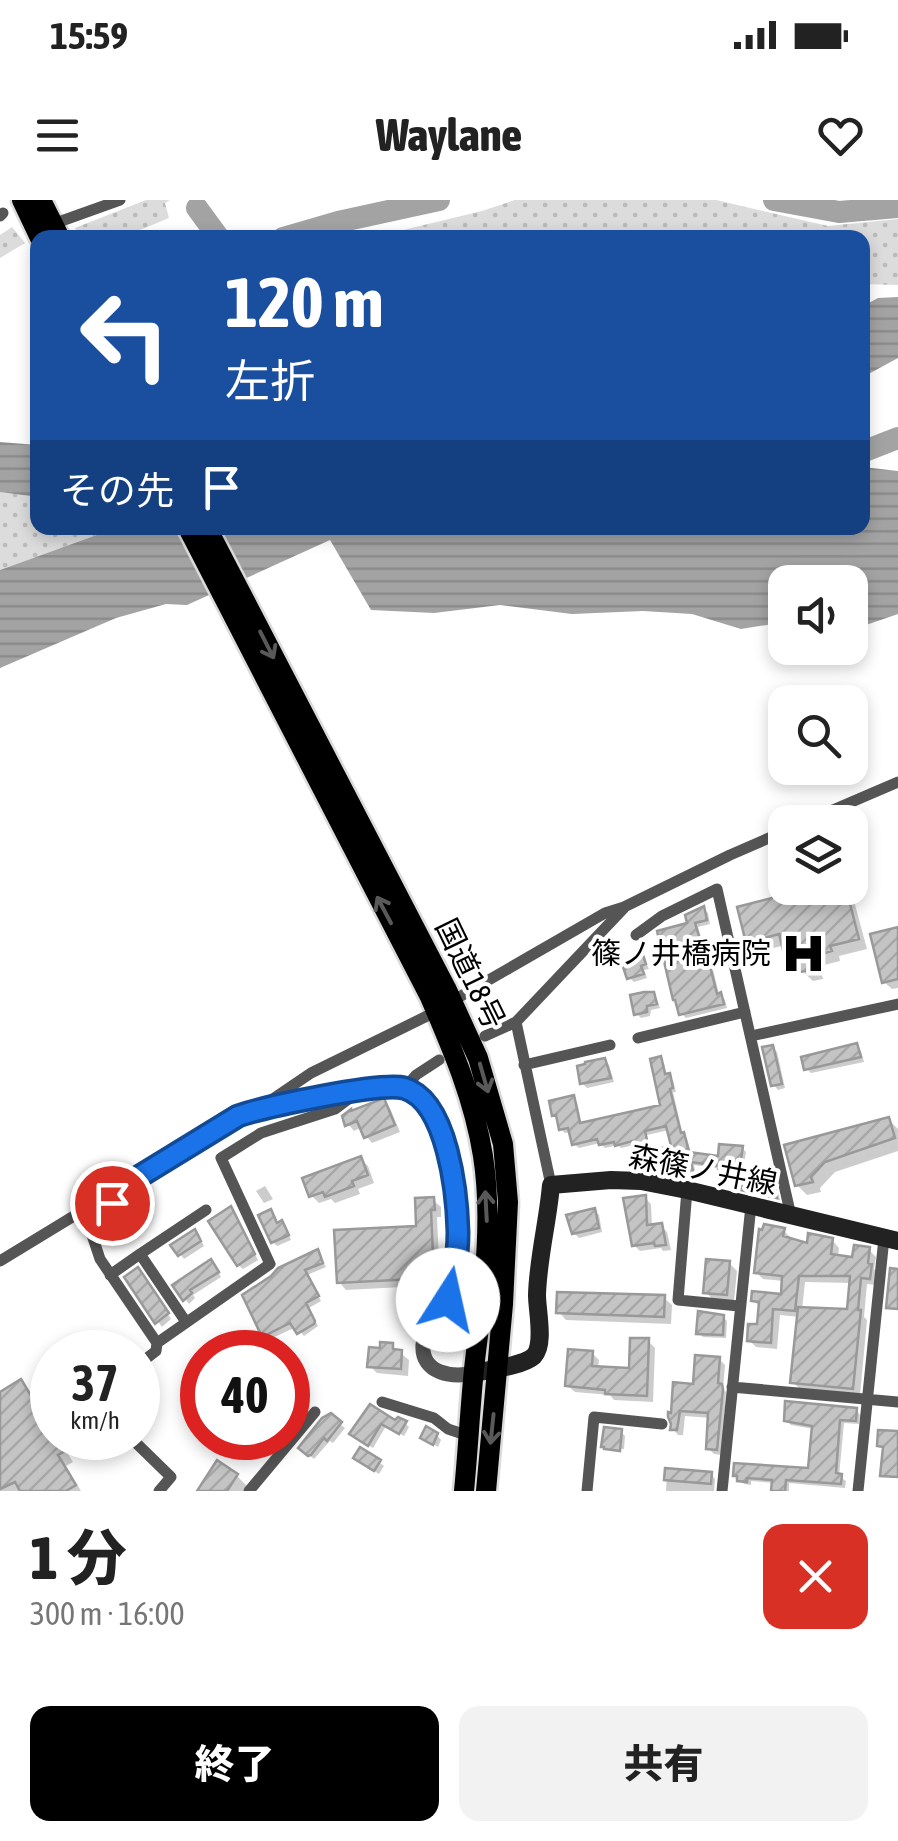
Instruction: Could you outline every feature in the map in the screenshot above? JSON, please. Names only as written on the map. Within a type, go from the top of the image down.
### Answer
[{"type":"highway","points":[[22,200],[49,230]]},
{"type":"highway","points":[[42,200],[52,230]]},
{"type":"highway","name":"国道18号","points":[[192,535],[441,999],[478,1058],[503,1144],[508,1202],[488,1486]]},
{"type":"highway","name":"国道18号","points":[[210,535],[441,999],[462,1072],[483,1156],[488,1218],[464,1491]]},
{"type":"main road","name":"森篠ノ井線","points":[[551,1185],[641,1181],[891,1240]]},
{"type":"main road","points":[[474,1373],[523,1363],[538,1350],[537,1291],[551,1185]]},
{"type":"street","points":[[61,230],[120,200]]},
{"type":"street","points":[[845,805],[898,782]]},
{"type":"street","points":[[258,1109],[311,1073],[441,999],[605,913],[768,838]]},
{"type":"street","points":[[636,936],[662,916],[718,889],[791,1216]]},
{"type":"street","points":[[486,1036],[516,1022],[624,907]]},
{"type":"street","points":[[751,1036],[898,1004]]},
{"type":"street","points":[[638,1038],[746,1012]]},
{"type":"street","points":[[516,1022],[551,1185]]},
{"type":"street","points":[[524,1065],[610,1044]]},
{"type":"street","points":[[404,1088],[440,1060]]},
{"type":"street","points":[[0,1261],[238,1116],[359,1091],[404,1088],[430,1109],[438,1123],[455,1192],[458,1233],[452,1284],[448,1300],[426,1334],[423,1346],[429,1363],[437,1371],[460,1376],[474,1373]]},
{"type":"street","points":[[160,1342],[270,1264],[221,1158],[260,1134],[335,1109],[359,1091]]},
{"type":"street","points":[[687,1190],[678,1300],[739,1306]]},
{"type":"street","points":[[114,1192],[112,1203],[88,1223],[100,1259],[147,1330]]},
{"type":"street","points":[[722,1491],[751,1205]]},
{"type":"street","points":[[110,1275],[206,1210]]},
{"type":"street","points":[[858,1491],[891,1240]]},
{"type":"street","points":[[140,1254],[186,1322]]},
{"type":"street","points":[[732,1387],[898,1402]]},
{"type":"street","points":[[382,1402],[434,1418],[448,1429],[469,1436]]},
{"type":"street","points":[[249,1491],[315,1412]]},
{"type":"street","points":[[587,1491],[594,1417],[662,1424]]},
{"type":"street","points":[[155,1460],[172,1477],[159,1491]]},
{"type":"shaded area","points":[[146,200],[170,200],[165,203],[169,218],[140,230],[75,228]]},
{"type":"shaded area","points":[[515,200],[716,200],[828,226],[898,219],[898,285],[870,284],[870,230],[403,230]]},
{"type":"shaded area","points":[[12,227],[25,243],[0,258],[0,235]]},
{"type":"shaded area","points":[[898,297],[898,358],[870,373],[870,302]]},
{"type":"shaded area","points":[[0,442],[30,444],[30,496],[0,492]]},
{"type":"shaded area","points":[[870,468],[898,471],[898,614],[868,624],[868,565],[768,565],[768,625],[741,629],[692,614],[643,611],[572,614],[500,605],[434,613],[371,610],[330,540],[187,605],[166,604],[116,618],[0,668],[0,570],[97,535],[870,535]]},
{"type":"shaded area","points":[[0,492],[30,496],[30,535],[97,535],[0,570]]},
{"type":"building","points":[[768,899],[768,905],[850,905],[859,939],[830,946],[832,951],[811,957],[814,969],[800,972],[797,960],[786,963],[779,934],[746,943],[737,907]]},
{"type":"building","points":[[704,906],[707,920],[695,923],[717,994],[721,992],[724,1004],[679,1015],[657,931],[687,923],[685,915]]},
{"type":"building","points":[[898,927],[898,979],[882,983],[870,934]]},
{"type":"building","points":[[643,955],[644,974],[627,979],[621,961]]},
{"type":"building","points":[[654,992],[657,1004],[634,1015],[630,995]]},
{"type":"building","points":[[857,1043],[861,1057],[804,1070],[801,1057]]},
{"type":"building","points":[[773,1045],[782,1084],[771,1086],[762,1047]]},
{"type":"building","points":[[661,1056],[665,1074],[670,1073],[670,1089],[689,1152],[718,1156],[719,1144],[743,1146],[738,1180],[717,1177],[719,1166],[691,1162],[693,1172],[686,1174],[662,1169],[658,1149],[671,1146],[666,1126],[645,1131],[651,1159],[636,1162],[632,1141],[615,1146],[614,1142],[599,1145],[597,1139],[572,1145],[568,1128],[559,1130],[549,1101],[574,1095],[580,1123],[660,1105],[650,1059]]},
{"type":"building","points":[[605,1058],[611,1078],[580,1084],[577,1066]]},
{"type":"building","points":[[384,1098],[395,1125],[364,1138],[357,1121],[345,1126],[342,1116],[351,1109]]},
{"type":"building","points":[[889,1117],[895,1138],[825,1162],[811,1177],[813,1182],[795,1186],[784,1145]]},
{"type":"building","points":[[361,1156],[368,1175],[352,1181],[354,1186],[325,1197],[323,1192],[309,1197],[302,1178]]},
{"type":"building","points":[[739,1174],[752,1176],[751,1181],[774,1185],[777,1198],[741,1190],[742,1186],[737,1185]]},
{"type":"building","points":[[646,1195],[647,1225],[662,1223],[666,1245],[632,1246],[623,1198]]},
{"type":"building","points":[[434,1197],[434,1278],[337,1283],[334,1230],[416,1226],[415,1198]]},
{"type":"building","points":[[231,1206],[255,1254],[237,1266],[208,1221]]},
{"type":"building","points":[[595,1208],[599,1228],[572,1234],[566,1215]]},
{"type":"building","points":[[271,1209],[277,1223],[282,1220],[289,1235],[271,1243],[258,1215]]},
{"type":"building","points":[[764,1224],[785,1228],[783,1236],[807,1243],[808,1233],[833,1238],[831,1254],[852,1257],[854,1245],[870,1247],[870,1279],[861,1278],[853,1389],[790,1383],[798,1307],[847,1309],[850,1276],[799,1276],[795,1311],[773,1309],[771,1343],[747,1341],[748,1324],[757,1324],[759,1302],[751,1301],[752,1291],[781,1294],[782,1276],[754,1273],[759,1229]]},
{"type":"building","points":[[195,1229],[201,1241],[178,1256],[170,1245]]},
{"type":"building","points":[[318,1249],[323,1263],[305,1270],[319,1296],[306,1303],[315,1321],[304,1330],[294,1330],[290,1323],[276,1330],[259,1330],[242,1295],[278,1268]]},
{"type":"building","points":[[211,1259],[219,1272],[190,1290],[192,1293],[183,1301],[172,1285]]},
{"type":"building","points":[[706,1259],[730,1261],[727,1295],[703,1293]]},
{"type":"building","points":[[138,1267],[169,1313],[155,1324],[124,1277]]},
{"type":"building","points":[[890,1268],[898,1269],[898,1309],[886,1308]]},
{"type":"building","points":[[557,1292],[665,1295],[664,1317],[556,1313]]},
{"type":"building","points":[[698,1311],[724,1315],[723,1335],[696,1334]]},
{"type":"building","points":[[630,1338],[649,1338],[647,1396],[605,1394],[605,1390],[565,1386],[568,1349],[593,1351],[592,1366],[629,1368]]},
{"type":"building","points":[[380,1342],[393,1343],[393,1349],[402,1350],[401,1369],[367,1367],[369,1347],[380,1348]]},
{"type":"building","points":[[695,1355],[720,1357],[718,1383],[723,1389],[717,1450],[706,1449],[708,1413],[680,1411],[677,1430],[670,1430],[668,1412],[671,1413],[673,1382],[693,1384]]},
{"type":"building","points":[[21,1379],[30,1394],[30,1460],[61,1460],[76,1485],[66,1491],[20,1491],[15,1482],[0,1489],[0,1392]]},
{"type":"building","points":[[785,1401],[857,1408],[856,1421],[840,1420],[836,1473],[842,1474],[841,1484],[786,1480],[785,1491],[771,1491],[772,1480],[737,1481],[737,1476],[733,1476],[734,1463],[808,1468],[812,1426],[784,1421]]},
{"type":"building","points":[[370,1404],[395,1420],[398,1417],[407,1421],[399,1434],[381,1424],[368,1446],[349,1434]]},
{"type":"building","points":[[331,1413],[342,1422],[310,1455],[310,1433]]},
{"type":"building","points":[[426,1426],[438,1433],[433,1445],[420,1438]]},
{"type":"building","points":[[604,1427],[622,1429],[620,1451],[601,1447]]},
{"type":"building","points":[[878,1430],[898,1431],[898,1477],[880,1476],[883,1447],[877,1446]]},
{"type":"building","points":[[360,1447],[381,1460],[374,1471],[353,1458]]},
{"type":"building","points":[[217,1460],[238,1474],[227,1491],[197,1491]]},
{"type":"building","points":[[665,1468],[712,1472],[711,1484],[664,1480]]},
{"type":"waterway","points":[[310,230],[439,200]]},
{"type":"waterway","points":[[774,200],[839,212],[898,207]]},
{"type":"waterway","points":[[197,208],[213,230]]},
{"type":"waterway","points":[[870,449],[898,438]]},
{"type":"place","name":"篠ノ井橋病院","points":[[804,954]]},
{"type":"route","points":[[112,1203],[114,1192],[238,1116],[359,1091],[404,1088],[430,1109],[451,1167],[458,1233],[448,1300]]}]
